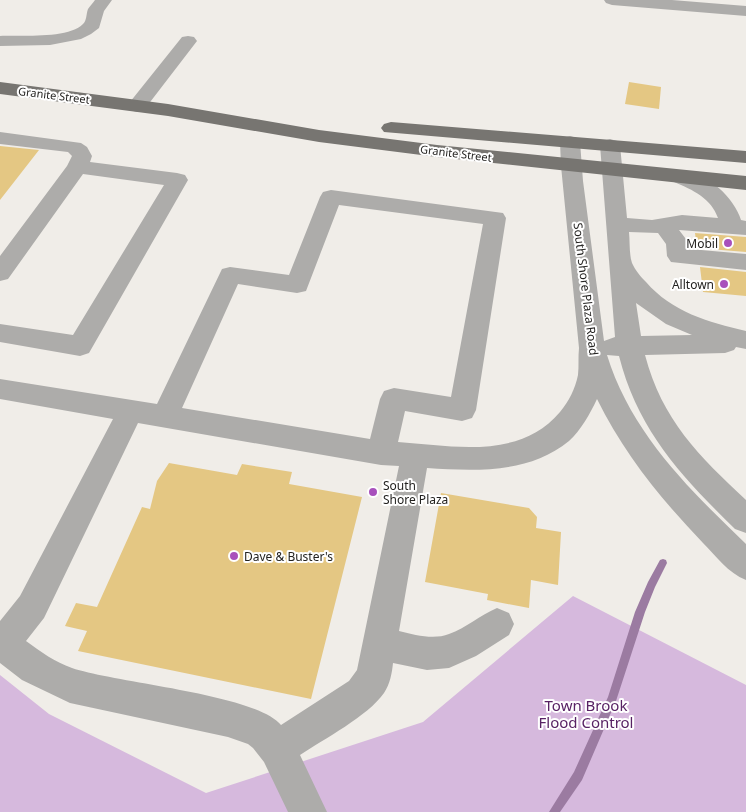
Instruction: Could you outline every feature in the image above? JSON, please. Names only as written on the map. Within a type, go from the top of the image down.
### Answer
[{"type":"main road","name":"Granite Street","points":[[0,88],[168,110],[319,136],[571,166],[746,183]]},
{"type":"main road","name":"Granite Street","points":[[168,110],[746,157]]},
{"type":"street","points":[[0,41],[52,39],[80,33],[93,24],[96,10],[104,0]]},
{"type":"street","points":[[612,0],[746,11]]},
{"type":"street","points":[[137,106],[188,41]]},
{"type":"street","points":[[0,138],[74,147],[82,154],[77,167],[0,273]]},
{"type":"street","name":"South Shore Plaza Road","points":[[570,142],[571,166],[592,348],[596,364],[610,396],[641,451],[669,487],[746,565]]},
{"type":"street","points":[[610,145],[620,263],[631,347],[638,377],[651,409],[684,458],[746,520]]},
{"type":"street","points":[[0,333],[80,346],[177,180],[77,167]]},
{"type":"street","points":[[682,177],[699,185],[718,198],[738,228]]},
{"type":"street","points":[[165,416],[230,275],[297,285],[331,197],[495,218],[462,410],[394,399],[381,453]]},
{"type":"street","points":[[617,224],[652,227],[682,222],[738,228]]},
{"type":"street","points":[[664,225],[677,243],[679,256],[746,262]]},
{"type":"street","points":[[620,263],[640,294],[664,314],[694,326],[746,341]]},
{"type":"street","points":[[0,389],[381,453],[497,458],[538,447],[560,432],[584,398],[591,375],[592,348],[746,341]]},
{"type":"street","points":[[131,410],[36,601],[23,621],[2,643],[34,668],[70,685],[250,725],[266,735],[277,749],[308,812]]},
{"type":"street","points":[[277,749],[368,686],[372,679],[415,455]]},
{"type":"street","points":[[380,643],[431,653],[441,653],[464,644],[497,624]]},
{"type":"green space","name":"Town Brook Flood Control","points":[[573,596],[746,685],[746,812],[0,812],[0,675],[49,714],[206,793],[423,722]]},
{"type":"building","points":[[629,82],[661,87],[659,109],[625,104]]},
{"type":"building","points":[[0,146],[39,150],[0,200]]},
{"type":"building","points":[[695,233],[746,237],[746,252],[697,248]]},
{"type":"building","name":"Alltown","points":[[700,267],[746,272],[746,296],[703,292]]},
{"type":"building","name":"Dave & Buster's","points":[[169,463],[237,475],[242,464],[292,472],[289,484],[362,497],[311,699],[78,651],[87,631],[65,626],[76,603],[97,607],[142,507],[150,509],[157,481]]},
{"type":"building","points":[[441,493],[529,508],[537,517],[536,528],[561,532],[558,585],[531,580],[529,608],[487,600],[488,594],[425,582]]},
{"type":"waterway","points":[[554,812],[578,776],[613,698],[640,612],[651,585],[663,563]]},
{"type":"place","name":"Mobil","points":[[728,243]]},
{"type":"place","name":"Alltown","points":[[724,284]]},
{"type":"place","name":"South Shore Plaza","points":[[373,492]]},
{"type":"place","name":"Dave & Buster's","points":[[234,556]]}]
